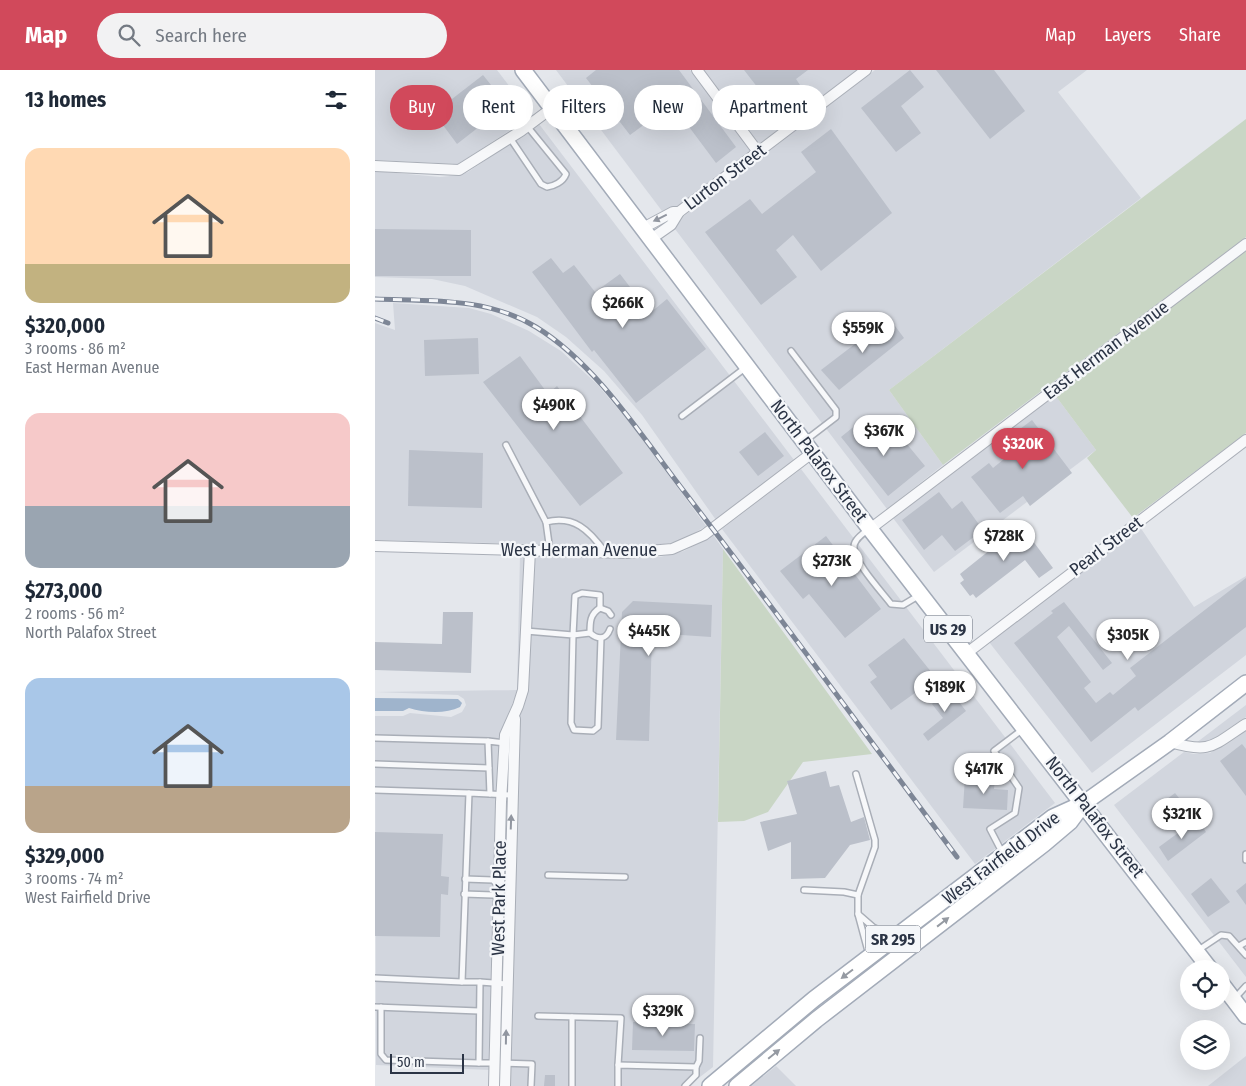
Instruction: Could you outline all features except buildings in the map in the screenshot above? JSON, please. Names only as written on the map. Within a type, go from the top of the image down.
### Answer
[{"type":"main road","name":"North Palafox Street","points":[[523,70],[543,96]]},
{"type":"main road","name":"North Palafox Street","points":[[569,130],[920,594],[1084,803],[1204,960]]},
{"type":"main road","name":"SR 295","points":[[1084,803],[1170,742],[1246,683]]},
{"type":"main road","name":"West Fairfield Drive","points":[[710,1086],[869,957],[1053,817],[1084,803]]},
{"type":"main road","name":"West Fairfield Drive","points":[[737,1086],[815,1020],[1044,844],[1070,822],[1084,803]]},
{"type":"main road","points":[[1230,996],[1246,1016]]},
{"type":"street","points":[[697,70],[759,152]]},
{"type":"street","name":"Lurton Street","points":[[647,233],[671,226],[679,212],[866,70]]},
{"type":"street","points":[[375,166],[459,170],[521,130]]},
{"type":"street","name":"Lurton Street","points":[[647,233],[673,212],[679,212]]},
{"type":"street","name":"East Herman Avenue","points":[[870,528],[1246,244]]},
{"type":"street","name":"Pearl Street","points":[[967,653],[1246,440]]},
{"type":"street","name":"West Herman Avenue","points":[[375,546],[660,552],[692,542],[723,522],[808,447]]},
{"type":"street","name":"West Park Place","points":[[494,1086],[500,1063],[502,984],[499,886],[501,794],[505,735],[523,690],[530,550]]},
{"type":"street","name":"West Park Place","points":[[502,984],[510,887],[515,713]]},
{"type":"street","points":[[1170,742],[1194,749],[1210,747],[1246,724]]},
{"type":"street","name":"West Park Place","points":[[500,1063],[505,1086]]},
{"type":"lane","points":[[510,138],[541,184],[547,187],[553,186],[565,179],[566,174],[530,130]]},
{"type":"lane","points":[[791,351],[836,410],[836,417],[808,447]]},
{"type":"lane","points":[[682,416],[748,366]]},
{"type":"lane","points":[[506,445],[546,522],[550,551]]},
{"type":"lane","points":[[546,522],[567,520],[591,532],[605,552]]},
{"type":"lane","points":[[870,528],[856,539],[854,548],[859,561],[891,604],[903,605],[920,594]]},
{"type":"lane","points":[[601,608],[600,594],[582,593],[575,596],[571,723],[574,730],[593,732],[598,727],[601,638]]},
{"type":"lane","points":[[590,633],[591,617],[595,611],[601,608],[609,611],[611,615]]},
{"type":"lane","points":[[526,631],[573,635],[590,633],[601,638],[608,635],[610,629]]},
{"type":"lane","points":[[1003,855],[989,829],[1015,813],[1019,788],[994,751],[1025,728]]},
{"type":"lane","points":[[375,738],[505,743]]},
{"type":"lane","points":[[488,741],[490,794]]},
{"type":"lane","points":[[375,764],[489,768]]},
{"type":"lane","points":[[856,774],[875,840],[875,847],[858,896],[858,914],[869,957]]},
{"type":"lane","points":[[375,790],[512,795]]},
{"type":"lane","points":[[462,982],[469,793]]},
{"type":"lane","points":[[1246,854],[1246,860]]},
{"type":"lane","points":[[548,875],[625,877]]},
{"type":"lane","points":[[465,879],[493,880],[499,886],[510,887]]},
{"type":"lane","points":[[464,894],[493,895],[499,886]]},
{"type":"lane","points":[[804,890],[844,892],[858,896]]},
{"type":"lane","points":[[858,914],[873,927],[895,938]]},
{"type":"lane","points":[[1197,951],[1221,935],[1229,936],[1246,955]]},
{"type":"lane","points":[[1239,946],[1246,942]]},
{"type":"lane","points":[[375,978],[502,984]]},
{"type":"lane","points":[[479,1063],[480,982]]},
{"type":"lane","points":[[1233,1000],[1246,986]]},
{"type":"lane","points":[[375,1007],[479,1011]]},
{"type":"lane","points":[[381,1007],[381,1054],[386,1060],[532,1064],[531,1086]]},
{"type":"lane","points":[[538,1016],[621,1018],[618,1086]]},
{"type":"lane","points":[[572,1017],[572,1086]]},
{"type":"lane","points":[[685,1086],[696,1075],[700,1038]]},
{"type":"lane","points":[[619,1065],[696,1067]]},
{"type":"shaded area","points":[[375,70],[497,70],[508,85],[463,85],[463,130],[510,130],[458,164],[375,160]]},
{"type":"shaded area","points":[[556,70],[690,70],[701,85],[634,85],[634,130],[702,130],[702,86],[712,99],[712,130],[735,130],[751,151],[679,206],[662,211],[601,130],[624,130],[624,85],[567,85]]},
{"type":"shaded area","points":[[703,70],[857,70],[826,93],[826,85],[714,85]]},
{"type":"shaded area","points":[[875,70],[1087,70],[1058,92],[1141,198],[889,390],[943,465],[887,509],[675,229],[684,216],[797,130],[826,130],[826,107]]},
{"type":"shaded area","points":[[539,124],[794,460],[716,520],[642,415],[604,371],[566,337],[537,317],[465,286],[432,279],[375,277],[375,171],[440,177],[460,175],[468,172],[530,130],[533,130]]},
{"type":"shaded area","points":[[748,130],[778,130],[759,144]]},
{"type":"shaded area","points":[[393,303],[469,308],[491,314],[529,331],[561,351],[597,384],[630,423],[706,526],[681,541],[646,547],[375,540],[375,323],[395,330]]},
{"type":"shaded area","points":[[1055,395],[1096,450],[934,572],[893,518]]},
{"type":"shaded area","points":[[801,469],[1055,803],[975,864],[722,529]]},
{"type":"shaded area","points":[[1140,527],[1194,607],[1246,576],[1246,655],[1092,773],[989,642]]},
{"type":"shaded area","points":[[713,535],[723,549],[713,1067],[688,1086],[510,1086],[520,715],[528,690],[535,556],[660,557],[684,551]]},
{"type":"shaded area","points":[[520,555],[525,556],[518,689],[500,735],[496,802],[490,1070],[376,1065],[375,716],[403,716],[410,713],[451,717],[462,712],[466,705],[464,699],[458,695],[375,692],[517,690]]},
{"type":"shaded area","points":[[1246,705],[1246,717],[1209,742],[1196,743]]},
{"type":"shaded area","points":[[1246,730],[1246,977],[1114,805],[1184,752],[1194,754],[1210,753]]},
{"type":"shaded area","points":[[1246,1056],[1246,1086],[1208,1086],[1230,1070]]},
{"type":"shaded area","points":[[776,1066],[796,1086],[751,1086]]},
{"type":"green space","points":[[1246,119],[1246,237],[943,465],[889,390]]},
{"type":"green space","points":[[1246,251],[1246,433],[1133,518],[1087,458],[1096,450],[1055,395]]},
{"type":"green space","points":[[723,549],[872,754],[803,762],[768,812],[744,821],[718,822]]},
{"type":"water","points":[[375,698],[458,699],[462,703],[460,707],[442,712],[428,712],[409,708],[403,711],[375,711]]},
{"type":"railway","points":[[375,299],[458,302],[498,310],[536,327],[558,342],[578,360],[616,401],[634,424],[957,857]]},
{"type":"railway","points":[[375,318],[388,323]]}]
